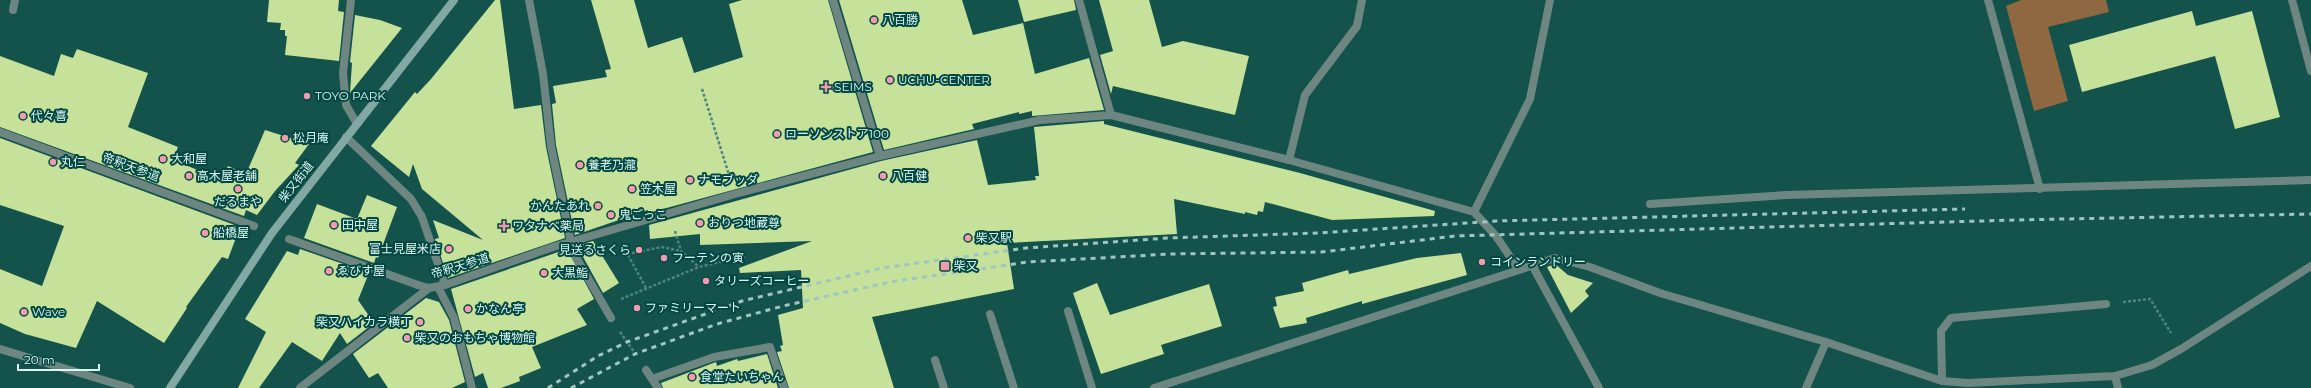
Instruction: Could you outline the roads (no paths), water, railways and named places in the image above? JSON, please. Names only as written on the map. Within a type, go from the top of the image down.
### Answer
[{"type":"main road","name":"柴又街道","points":[[170,388],[272,233],[454,0]]},
{"type":"street","points":[[13,10],[15,0]]},
{"type":"street","points":[[351,0],[343,73],[346,105],[357,124]]},
{"type":"street","points":[[529,0],[543,74],[551,146],[573,252],[611,318]]},
{"type":"street","points":[[832,0],[880,156]]},
{"type":"street","points":[[1079,0],[1111,115]]},
{"type":"street","points":[[1289,160],[1305,95],[1357,26],[1362,0]]},
{"type":"street","points":[[1519,270],[1496,236],[1474,212],[1530,99],[1550,0]]},
{"type":"street","points":[[1988,0],[2040,189]]},
{"type":"street","points":[[2292,0],[2311,71]]},
{"type":"street","name":"帝釈天参道","points":[[289,239],[429,288],[442,286],[571,242],[736,194],[880,156],[1040,120],[1111,115],[1289,160],[1474,212]]},
{"type":"street","name":"帝釈天参道","points":[[0,132],[254,226]]},
{"type":"street","points":[[346,137],[411,199],[422,217],[442,286],[454,318],[472,388]]},
{"type":"street","points":[[1650,204],[1786,195],[2040,189],[2311,180]]},
{"type":"street","points":[[1154,388],[1555,258],[1590,267],[1660,293],[1826,342],[1942,381],[1968,383],[2115,376],[2152,365],[2181,349],[2311,266]]},
{"type":"street","points":[[1532,265],[1599,388]]},
{"type":"street","points":[[300,388],[429,288]]},
{"type":"street","points":[[1942,381],[1941,331],[1951,318],[2106,304]]},
{"type":"street","points":[[1068,311],[1092,388]]},
{"type":"street","points":[[990,314],[1014,388]]},
{"type":"street","points":[[1806,388],[1826,342]]},
{"type":"street","points":[[652,378],[714,357],[770,347],[784,388]]},
{"type":"street","points":[[0,349],[130,388]]},
{"type":"street","points":[[935,360],[944,388]]},
{"type":"street","points":[[646,370],[658,388]]},
{"type":"street","points":[[2115,376],[2118,388]]},
{"type":"railway","points":[[548,388],[598,356],[627,342],[742,301],[882,268],[1026,248],[1168,238],[1318,233],[1497,221],[1965,209]]},
{"type":"railway","points":[[571,388],[635,354],[717,324],[783,306],[890,282],[1028,262],[1170,254],[1322,252],[1455,236],[2015,220],[2311,214]]},
{"type":"place","name":"八百勝","points":[[874,20]]},
{"type":"place","name":"UCHU-CENTER","points":[[890,80]]},
{"type":"place","name":"SEIMS","points":[[826,87]]},
{"type":"place","name":"TOYO PARK","points":[[307,96]]},
{"type":"place","name":"代々喜","points":[[23,116]]},
{"type":"place","name":"ローソンストア100","points":[[777,134]]},
{"type":"place","name":"松月庵","points":[[285,138]]},
{"type":"place","name":"大和屋","points":[[163,159]]},
{"type":"place","name":"丸仁","points":[[53,162]]},
{"type":"place","name":"養老乃瀧","points":[[580,165]]},
{"type":"place","name":"高木屋老舗","points":[[189,176]]},
{"type":"place","name":"八百健","points":[[883,176]]},
{"type":"place","name":"ナモブッダ","points":[[690,180]]},
{"type":"place","name":"だるまや","points":[[238,189]]},
{"type":"place","name":"笠木屋","points":[[632,189]]},
{"type":"place","name":"かんたあれ","points":[[598,206]]},
{"type":"place","name":"鬼ごっこ","points":[[611,215]]},
{"type":"place","name":"おりつ地蔵尊","points":[[700,223]]},
{"type":"place","name":"田中屋","points":[[334,225]]},
{"type":"place","name":"ワタナベ薬局","points":[[504,226]]},
{"type":"place","name":"船橋屋","points":[[205,233]]},
{"type":"place","name":"柴又駅","points":[[968,238]]},
{"type":"place","name":"富士見屋米店","points":[[449,249]]},
{"type":"place","name":"見送るさくら","points":[[639,250]]},
{"type":"place","name":"フーテンの寅","points":[[664,258]]},
{"type":"place","name":"コインランドリー","points":[[1482,262]]},
{"type":"place","name":"柴又","points":[[945,266]]},
{"type":"place","name":"ゑびす屋","points":[[329,271]]},
{"type":"place","name":"大黒鮨","points":[[544,273]]},
{"type":"place","name":"タリーズコーヒー","points":[[706,281]]},
{"type":"place","name":"ファミリーマート","points":[[637,308]]},
{"type":"place","name":"かなん亭","points":[[468,309]]},
{"type":"place","name":"Wave","points":[[24,312]]},
{"type":"place","name":"柴又ハイカラ横丁","points":[[420,322]]},
{"type":"place","name":"柴又のおもちゃ博物館","points":[[407,338]]},
{"type":"place","name":"食堂たいちゃん","points":[[692,377]]}]
